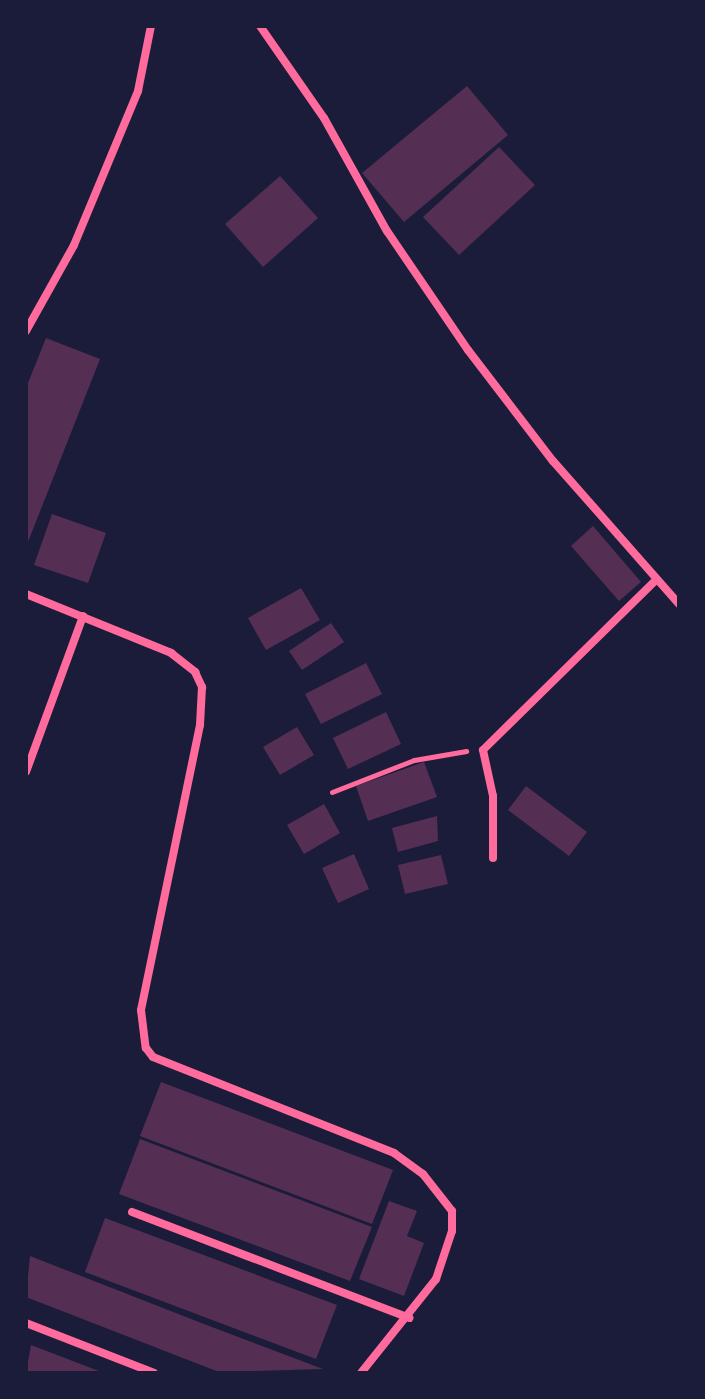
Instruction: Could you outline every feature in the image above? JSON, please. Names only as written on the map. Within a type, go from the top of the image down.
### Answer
[{"type":"street","points":[[26,331],[74,245],[138,91],[151,26]]},
{"type":"street","points":[[260,26],[324,118],[387,231],[468,350],[553,461],[679,604]]},
{"type":"street","points":[[493,858],[493,796],[483,750],[656,580]]},
{"type":"street","points":[[26,594],[171,653],[195,672],[202,687],[200,725],[141,1010],[146,1048],[153,1057],[394,1153],[441,1192],[452,1211],[452,1231],[436,1279],[409,1318],[361,1373]]},
{"type":"street","points":[[26,772],[83,616]]},
{"type":"street","points":[[132,1212],[409,1318]]},
{"type":"street","points":[[26,1323],[154,1373]]},
{"type":"path","points":[[332,792],[414,760],[483,750]]},
{"type":"building","points":[[467,86],[508,135],[404,222],[362,173]]},
{"type":"building","points":[[499,147],[535,185],[459,255],[423,217]]},
{"type":"building","points":[[280,176],[318,218],[263,267],[225,224]]},
{"type":"building","points":[[46,338],[100,359],[26,547],[26,388]]},
{"type":"building","points":[[52,514],[106,533],[88,583],[34,565]]},
{"type":"building","points":[[593,526],[641,582],[619,601],[571,546]]},
{"type":"building","points":[[301,588],[320,620],[266,650],[248,618]]},
{"type":"building","points":[[331,623],[344,642],[302,670],[289,651]]},
{"type":"building","points":[[366,663],[382,694],[321,724],[305,694]]},
{"type":"building","points":[[386,712],[401,744],[348,769],[333,738]]},
{"type":"building","points":[[297,727],[314,755],[280,775],[263,747]]},
{"type":"building","points":[[424,762],[437,797],[368,821],[356,786]]},
{"type":"building","points":[[526,786],[587,832],[569,856],[508,810]]},
{"type":"building","points":[[324,804],[340,833],[304,854],[287,825]]},
{"type":"building","points":[[437,816],[438,841],[398,852],[392,828]]},
{"type":"building","points":[[354,854],[369,889],[338,903],[322,868]]},
{"type":"building","points":[[441,855],[448,884],[405,894],[398,865]]},
{"type":"building","points":[[161,1082],[393,1170],[372,1224],[140,1136]]},
{"type":"building","points":[[140,1139],[372,1227],[350,1281],[119,1194]]},
{"type":"building","points":[[389,1201],[417,1211],[407,1236],[424,1243],[404,1296],[359,1279]]},
{"type":"building","points":[[105,1218],[337,1305],[316,1359],[85,1272]]},
{"type":"building","points":[[30,1256],[323,1369],[219,1372],[26,1297]]},
{"type":"building","points":[[31,1345],[104,1373],[26,1373]]}]
